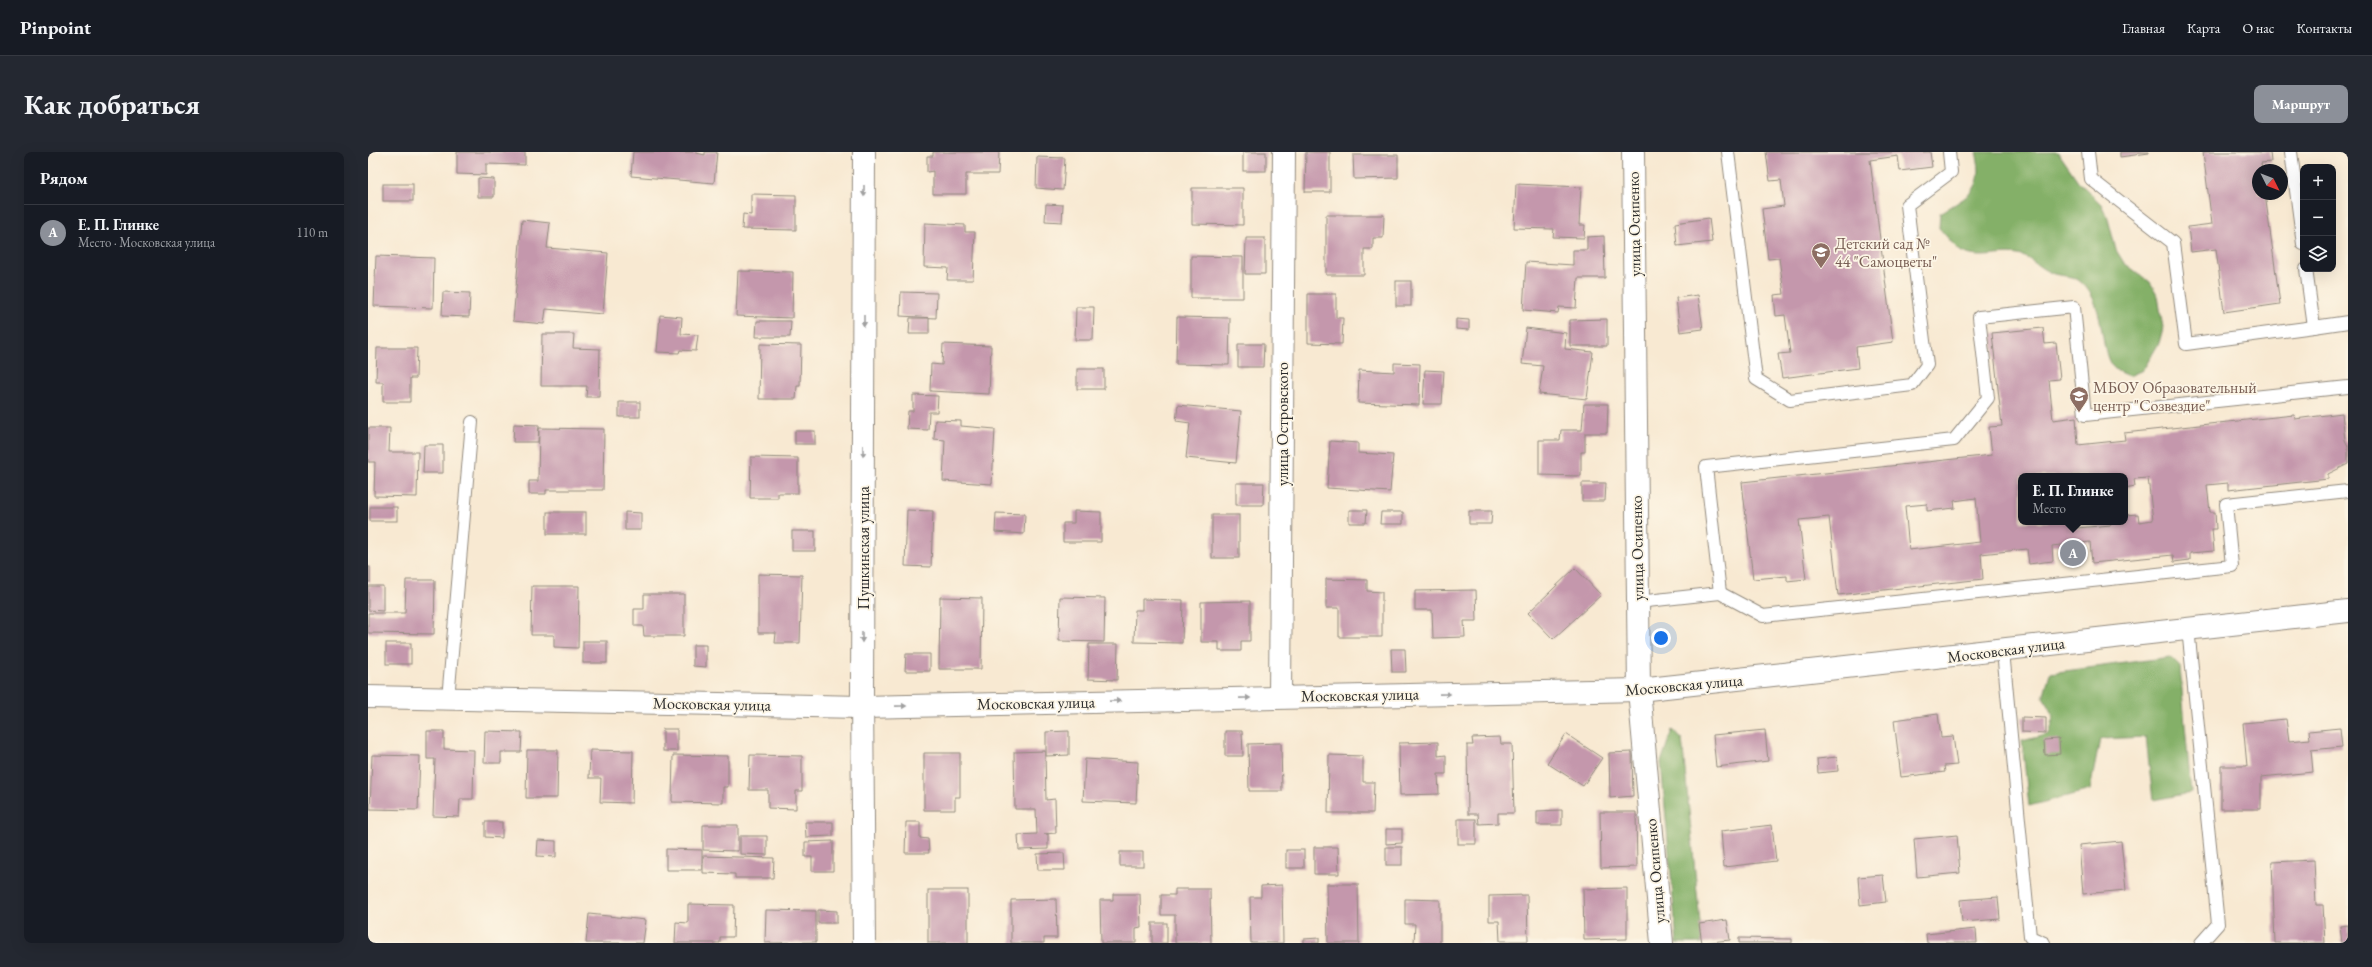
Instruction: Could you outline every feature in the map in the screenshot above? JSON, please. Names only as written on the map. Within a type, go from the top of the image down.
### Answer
[{"type":"street","name":"Пушкинская улица","points":[[864,152],[862,707],[864,943]]},
{"type":"street","name":"улица Островского","points":[[1280,697],[1284,152]]},
{"type":"street","name":"улица Осипенко","points":[[1633,152],[1639,690],[1662,943]]},
{"type":"street","name":"Московская улица","points":[[368,697],[862,707],[1639,690],[2003,651],[2188,628],[2348,611]]},
{"type":"lane","points":[[1728,152],[1756,379],[1790,400],[1912,385],[1928,364],[1907,205],[1951,172],[1949,152]]},
{"type":"lane","points":[[2088,152],[2091,179],[2173,243],[2186,344],[2348,322]]},
{"type":"lane","points":[[2291,152],[2302,236]]},
{"type":"lane","points":[[2306,272],[2314,326]]},
{"type":"lane","points":[[1720,593],[1706,467],[1954,440],[1988,398],[1979,317],[2074,307],[2085,415],[2348,387]]},
{"type":"lane","points":[[448,699],[472,422]]},
{"type":"lane","points":[[1638,602],[1720,593],[1762,616],[2232,566],[2226,504],[2348,491]]},
{"type":"lane","points":[[2188,628],[2218,924],[2201,943]]},
{"type":"lane","points":[[2003,651],[2030,937],[2044,943]]},
{"type":"green space","points":[[1976,152],[2058,152],[2078,181],[2101,204],[2108,219],[2116,250],[2124,263],[2150,282],[2158,296],[2163,328],[2159,343],[2143,370],[2129,376],[2116,370],[2110,363],[2106,353],[2096,305],[2090,293],[2078,280],[2051,273],[2025,257],[2017,255],[1970,255],[1962,252],[1939,228],[1940,213],[1967,196],[1977,183],[1979,165]]},
{"type":"green space","points":[[2170,657],[2180,667],[2191,793],[2153,800],[2146,737],[2100,739],[2090,790],[2029,806],[2022,741],[2049,734],[2053,719],[2051,711],[2043,697],[2050,673]]},
{"type":"green space","points":[[1672,730],[1682,739],[1702,943],[1677,943],[1661,762]]},
{"type":"building","points":[[457,152],[525,152],[525,165],[486,164],[486,175],[457,174]]},
{"type":"building","points":[[633,152],[692,152],[705,155],[705,152],[717,152],[714,183],[631,176]]},
{"type":"building","points":[[933,152],[999,152],[998,174],[966,174],[966,194],[933,194],[933,171],[927,172],[927,156],[933,156]]},
{"type":"building","points":[[1243,152],[1266,152],[1266,171],[1243,171]]},
{"type":"building","points":[[1306,152],[1330,152],[1330,192],[1305,192]]},
{"type":"building","points":[[1766,152],[1930,152],[1932,167],[1900,171],[1898,156],[1870,160],[1893,342],[1856,347],[1858,368],[1782,378],[1778,354],[1790,353],[1785,315],[1776,316],[1774,295],[1784,294],[1779,258],[1768,259],[1762,209],[1784,206],[1781,180],[1770,181]]},
{"type":"building","points":[[2120,152],[2149,152],[2149,153],[2120,157]]},
{"type":"building","points":[[2203,152],[2270,152],[2271,162],[2252,164],[2252,200],[2266,200],[2280,304],[2224,312],[2216,249],[2191,252],[2188,227],[2212,224]]},
{"type":"building","points":[[1353,155],[1398,155],[1398,178],[1354,179]]},
{"type":"building","points":[[1037,157],[1065,158],[1063,190],[1036,188]]},
{"type":"building","points":[[478,178],[494,179],[494,197],[478,197]]},
{"type":"building","points":[[383,184],[413,184],[413,201],[383,201]]},
{"type":"building","points":[[1516,184],[1581,187],[1579,225],[1585,225],[1584,238],[1553,237],[1554,229],[1514,228]]},
{"type":"building","points":[[1192,188],[1243,188],[1243,225],[1192,224]]},
{"type":"building","points":[[751,194],[796,195],[796,230],[742,229],[743,214],[751,215]]},
{"type":"building","points":[[1046,204],[1063,205],[1062,222],[1045,221]]},
{"type":"building","points":[[1326,215],[1384,215],[1383,238],[1373,238],[1373,249],[1364,249],[1364,275],[1326,275]]},
{"type":"building","points":[[1709,218],[1712,242],[1677,246],[1675,223]]},
{"type":"building","points":[[522,220],[550,223],[547,248],[608,253],[603,314],[546,309],[544,324],[513,321]]},
{"type":"building","points":[[925,223],[965,225],[965,232],[975,232],[973,280],[947,280],[948,268],[924,267]]},
{"type":"building","points":[[1604,236],[1605,278],[1578,278],[1576,308],[1559,307],[1558,313],[1523,310],[1526,262],[1573,265],[1573,250],[1587,250],[1587,237]]},
{"type":"building","points":[[1246,238],[1265,238],[1265,274],[1245,274]]},
{"type":"building","points":[[376,256],[434,258],[433,308],[374,306]]},
{"type":"building","points":[[1191,256],[1243,257],[1243,298],[1191,298]]},
{"type":"building","points":[[738,271],[793,272],[792,318],[736,316]]},
{"type":"building","points":[[1396,281],[1411,281],[1411,306],[1396,306]]},
{"type":"building","points":[[443,292],[470,293],[469,317],[442,316]]},
{"type":"building","points":[[901,292],[937,293],[936,318],[900,316]]},
{"type":"building","points":[[1308,294],[1336,294],[1336,318],[1343,318],[1342,344],[1308,343]]},
{"type":"building","points":[[1698,295],[1703,329],[1680,332],[1676,298]]},
{"type":"building","points":[[1076,307],[1094,307],[1093,340],[1075,340]]},
{"type":"building","points":[[660,315],[682,317],[681,334],[698,335],[696,351],[680,350],[679,353],[657,352]]},
{"type":"building","points":[[1177,317],[1230,318],[1229,365],[1176,364]]},
{"type":"building","points":[[910,318],[929,318],[929,334],[909,334]]},
{"type":"building","points":[[1456,319],[1469,320],[1469,330],[1456,329]]},
{"type":"building","points":[[1607,319],[1607,346],[1570,346],[1570,320]]},
{"type":"building","points":[[757,321],[791,321],[790,337],[756,337]]},
{"type":"building","points":[[1526,328],[1566,333],[1565,349],[1593,352],[1587,399],[1539,394],[1543,366],[1522,364]]},
{"type":"building","points":[[2043,328],[2045,344],[2056,343],[2060,379],[2049,380],[2053,420],[2076,417],[2078,445],[2125,440],[2124,433],[2294,415],[2295,419],[2342,413],[2345,440],[2348,446],[2348,464],[2328,474],[2328,479],[2228,490],[2228,483],[2207,485],[2210,512],[2215,512],[2216,529],[2212,529],[2214,551],[2190,553],[2190,560],[2174,562],[2173,555],[2092,563],[2090,542],[2052,546],[2053,561],[2029,564],[2027,549],[1981,554],[1983,579],[1838,595],[1829,517],[1799,520],[1806,579],[1787,581],[1787,576],[1753,579],[1742,482],[1992,455],[1989,427],[2002,426],[1992,333]],"holes":[[[1976,498],[1980,542],[1909,550],[1905,506],[1927,504],[1927,511],[1955,508],[1954,501]]]},
{"type":"building","points":[[542,334],[574,334],[573,348],[600,349],[599,397],[586,397],[587,386],[541,386]]},
{"type":"building","points":[[760,344],[801,345],[800,386],[797,386],[796,399],[759,399]]},
{"type":"building","points":[[943,344],[991,346],[989,394],[930,391],[931,364],[942,365]]},
{"type":"building","points":[[1238,344],[1264,344],[1263,367],[1238,367]]},
{"type":"building","points":[[377,348],[417,348],[416,378],[410,378],[410,402],[383,402],[383,382],[376,382]]},
{"type":"building","points":[[1394,363],[1420,364],[1419,405],[1358,403],[1359,370],[1394,372]]},
{"type":"building","points":[[1077,369],[1104,369],[1104,389],[1077,389]]},
{"type":"building","points":[[1425,370],[1444,371],[1442,404],[1423,404]]},
{"type":"building","points":[[913,395],[938,396],[937,412],[929,412],[928,430],[907,429],[908,411],[913,411]]},
{"type":"building","points":[[619,402],[640,402],[640,417],[619,417]]},
{"type":"building","points":[[1584,404],[1608,404],[1607,433],[1585,433],[1585,452],[1581,452],[1581,476],[1539,475],[1539,440],[1560,440],[1561,430],[1582,430]]},
{"type":"building","points":[[1178,405],[1241,411],[1236,463],[1186,458],[1190,423],[1176,421]]},
{"type":"building","points":[[935,420],[961,421],[961,426],[995,429],[992,484],[943,481],[945,440],[934,439]]},
{"type":"building","points":[[514,424],[539,425],[538,442],[513,442]]},
{"type":"building","points":[[368,428],[390,428],[389,452],[418,452],[417,497],[374,496],[375,462],[368,462]]},
{"type":"building","points":[[539,428],[604,429],[603,490],[546,490],[546,494],[529,494],[529,481],[538,481]]},
{"type":"building","points":[[795,431],[815,431],[815,444],[795,444]]},
{"type":"building","points":[[1330,441],[1358,443],[1358,453],[1393,455],[1390,492],[1327,488]]},
{"type":"building","points":[[424,445],[443,445],[443,473],[423,473]]},
{"type":"building","points":[[751,457],[798,458],[798,493],[778,493],[778,498],[750,498]]},
{"type":"building","points":[[1236,483],[1264,483],[1263,505],[1236,505]]},
{"type":"building","points":[[1582,483],[1606,483],[1605,501],[1582,501]]},
{"type":"building","points":[[370,507],[397,507],[397,521],[370,521]]},
{"type":"building","points":[[907,510],[933,511],[931,567],[905,566]]},
{"type":"building","points":[[1349,510],[1367,510],[1366,523],[1349,523]]},
{"type":"building","points":[[1074,511],[1101,512],[1101,542],[1063,542],[1063,523],[1074,523]]},
{"type":"building","points":[[1469,511],[1492,511],[1491,524],[1469,524]]},
{"type":"building","points":[[547,512],[586,512],[586,534],[547,534]]},
{"type":"building","points":[[625,512],[641,513],[641,530],[625,530]]},
{"type":"building","points":[[1381,512],[1403,512],[1403,524],[1380,524]]},
{"type":"building","points":[[996,513],[1025,514],[1024,534],[995,532]]},
{"type":"building","points":[[1212,515],[1239,515],[1239,558],[1212,558]]},
{"type":"building","points":[[792,531],[815,531],[815,551],[792,551]]},
{"type":"building","points":[[368,567],[370,567],[370,582],[368,582]]},
{"type":"building","points":[[1575,568],[1601,595],[1553,639],[1528,613]]},
{"type":"building","points":[[758,574],[802,575],[800,643],[775,643],[776,633],[758,633]]},
{"type":"building","points":[[1326,579],[1367,580],[1367,591],[1382,592],[1382,637],[1339,637],[1339,608],[1326,608]]},
{"type":"building","points":[[406,580],[435,580],[434,634],[368,633],[368,613],[405,613]]},
{"type":"building","points":[[368,586],[383,586],[383,611],[368,610]]},
{"type":"building","points":[[532,586],[579,586],[578,648],[554,647],[554,635],[531,635]]},
{"type":"building","points":[[1476,590],[1477,621],[1464,621],[1465,637],[1433,638],[1432,610],[1415,610],[1415,591]]},
{"type":"building","points":[[644,594],[684,594],[684,636],[644,636],[643,626],[634,626],[634,609],[644,609]]},
{"type":"building","points":[[940,597],[982,598],[981,669],[939,669]]},
{"type":"building","points":[[1060,597],[1105,598],[1104,642],[1059,641]]},
{"type":"building","points":[[1142,599],[1183,600],[1182,643],[1134,642],[1135,610],[1142,610]]},
{"type":"building","points":[[1250,601],[1250,641],[1241,641],[1241,651],[1219,651],[1219,642],[1201,642],[1201,602]]},
{"type":"building","points":[[583,641],[607,641],[607,663],[583,663]]},
{"type":"building","points":[[386,643],[411,643],[411,664],[386,664]]},
{"type":"building","points":[[1089,644],[1118,644],[1117,680],[1088,679]]},
{"type":"building","points":[[693,645],[706,645],[706,667],[693,666]]},
{"type":"building","points":[[1391,649],[1405,649],[1406,672],[1392,672]]},
{"type":"building","points":[[906,654],[930,654],[930,671],[905,671]]},
{"type":"building","points":[[1938,714],[1941,737],[1953,736],[1957,765],[1944,766],[1945,772],[1901,777],[1894,720]]},
{"type":"building","points":[[2022,717],[2046,718],[2046,733],[2022,732]]},
{"type":"building","points":[[2286,719],[2289,741],[2310,739],[2309,731],[2340,728],[2342,747],[2311,750],[2313,772],[2261,777],[2261,809],[2221,809],[2221,766],[2247,766],[2243,723]]},
{"type":"building","points":[[663,729],[677,729],[677,751],[663,751]]},
{"type":"building","points":[[1765,730],[1768,761],[1716,767],[1713,735]]},
{"type":"building","points":[[427,731],[444,731],[444,749],[474,750],[473,799],[460,799],[459,817],[433,816],[435,759],[427,759]]},
{"type":"building","points":[[485,731],[522,732],[521,752],[501,752],[501,763],[484,763]]},
{"type":"building","points":[[1069,731],[1069,755],[1046,756],[1046,732]]},
{"type":"building","points":[[1225,731],[1242,731],[1243,756],[1225,756]]},
{"type":"building","points":[[1566,734],[1602,758],[1583,786],[1547,763]]},
{"type":"building","points":[[1500,737],[1501,744],[1512,744],[1514,813],[1498,813],[1498,823],[1479,824],[1478,814],[1468,814],[1467,745],[1473,745],[1472,738]]},
{"type":"building","points":[[2059,739],[2060,754],[2045,755],[2044,740]]},
{"type":"building","points":[[1438,742],[1438,756],[1446,755],[1446,774],[1438,774],[1439,794],[1400,795],[1399,743]]},
{"type":"building","points":[[1281,743],[1282,791],[1249,791],[1248,744]]},
{"type":"building","points":[[527,750],[558,750],[557,798],[526,798]]},
{"type":"building","points":[[590,750],[633,751],[632,803],[600,802],[601,778],[589,778]]},
{"type":"building","points":[[1045,751],[1046,800],[1055,799],[1056,833],[1044,834],[1048,834],[1048,849],[1019,850],[1018,835],[1037,834],[1036,809],[1015,809],[1014,752]]},
{"type":"building","points":[[1632,752],[1633,796],[1610,798],[1609,753]]},
{"type":"building","points":[[924,753],[960,753],[960,797],[955,797],[955,810],[924,810]]},
{"type":"building","points":[[372,755],[420,756],[418,810],[370,809]]},
{"type":"building","points":[[673,755],[728,756],[728,787],[723,787],[723,803],[672,802]]},
{"type":"building","points":[[750,755],[802,756],[802,791],[796,791],[796,809],[768,808],[768,790],[749,790]]},
{"type":"building","points":[[1329,755],[1363,756],[1363,782],[1374,782],[1373,813],[1328,813]]},
{"type":"building","points":[[1837,757],[1838,771],[1818,773],[1817,759]]},
{"type":"building","points":[[1085,759],[1138,762],[1136,803],[1083,801]]},
{"type":"building","points":[[1562,810],[1562,825],[1537,825],[1537,811]]},
{"type":"building","points":[[1600,812],[1636,812],[1637,867],[1601,868]]},
{"type":"building","points":[[1458,819],[1476,819],[1476,844],[1458,844]]},
{"type":"building","points":[[485,822],[502,822],[502,838],[485,837]]},
{"type":"building","points":[[805,822],[833,822],[833,836],[806,837]]},
{"type":"building","points":[[906,822],[920,822],[920,838],[928,839],[929,853],[905,853]]},
{"type":"building","points":[[703,825],[738,825],[738,851],[703,850]]},
{"type":"building","points":[[1772,825],[1776,861],[1724,867],[1721,831]]},
{"type":"building","points":[[1386,829],[1402,829],[1402,843],[1386,844]]},
{"type":"building","points":[[1957,835],[1960,873],[1917,877],[1914,839]]},
{"type":"building","points":[[740,836],[767,836],[767,855],[740,854]]},
{"type":"building","points":[[538,840],[556,841],[556,857],[537,856]]},
{"type":"building","points":[[833,841],[833,871],[812,871],[812,857],[805,857],[805,842]]},
{"type":"building","points":[[2121,841],[2126,890],[2083,894],[2079,845]]},
{"type":"building","points":[[1314,847],[1338,847],[1339,874],[1314,874]]},
{"type":"building","points":[[1386,847],[1402,847],[1402,865],[1386,865]]},
{"type":"building","points":[[666,849],[702,850],[702,870],[666,870]]},
{"type":"building","points":[[1286,850],[1304,850],[1304,868],[1286,868]]},
{"type":"building","points":[[1120,852],[1143,852],[1143,866],[1120,866]]},
{"type":"building","points":[[1064,853],[1065,870],[1038,870],[1037,854]]},
{"type":"building","points":[[703,856],[774,858],[773,878],[735,878],[735,874],[703,873]]},
{"type":"building","points":[[2314,860],[2316,905],[2323,905],[2325,943],[2275,943],[2272,862]]},
{"type":"building","points":[[1883,875],[1886,902],[1860,905],[1858,877]]},
{"type":"building","points":[[1327,884],[1358,884],[1359,943],[1328,943]]},
{"type":"building","points":[[1282,885],[1283,943],[1251,943],[1250,897],[1261,897],[1261,886]]},
{"type":"building","points":[[1627,888],[1627,939],[1584,940],[1583,889]]},
{"type":"building","points":[[1175,889],[1210,889],[1211,943],[1175,943],[1175,915],[1161,915],[1161,895],[1175,895]]},
{"type":"building","points":[[928,890],[968,890],[968,943],[928,943]]},
{"type":"building","points":[[1113,894],[1140,894],[1141,927],[1136,928],[1136,943],[1101,943],[1100,900],[1113,900]]},
{"type":"building","points":[[1527,895],[1528,941],[1500,941],[1499,921],[1489,921],[1489,896]]},
{"type":"building","points":[[1998,897],[2000,919],[1962,922],[1960,900]]},
{"type":"building","points":[[1056,899],[1057,938],[1044,938],[1044,943],[1011,943],[1011,900]]},
{"type":"building","points":[[1405,899],[1440,900],[1440,943],[1414,943],[1415,924],[1405,924]]},
{"type":"building","points":[[688,904],[734,905],[733,937],[720,937],[720,943],[675,943],[676,922],[688,923]]},
{"type":"building","points":[[766,910],[816,911],[816,942],[765,943]]},
{"type":"building","points":[[818,910],[837,911],[837,923],[818,923]]},
{"type":"building","points":[[589,914],[646,920],[643,943],[586,943]]},
{"type":"building","points":[[1727,920],[1730,940],[1702,943],[1699,924]]},
{"type":"building","points":[[1152,923],[1167,923],[1167,943],[1152,943]]},
{"type":"building","points":[[2348,925],[2348,943],[2342,943],[2340,926]]},
{"type":"building","points":[[1976,929],[1977,943],[1927,943],[1926,934]]},
{"type":"building","points":[[1319,938],[1319,943],[1304,943],[1304,939]]},
{"type":"building","points":[[1739,938],[1792,939],[1792,943],[1739,943]]},
{"type":"place","name":"Детский сад № 44 \"Самоцветы\"","points":[[1821,269]]},
{"type":"place","name":"МБОУ Образовательный центр \"Созвездие\"","points":[[2079,413]]},
{"type":"place","name":"Е. П. Глинке","points":[[2073,553]]}]
